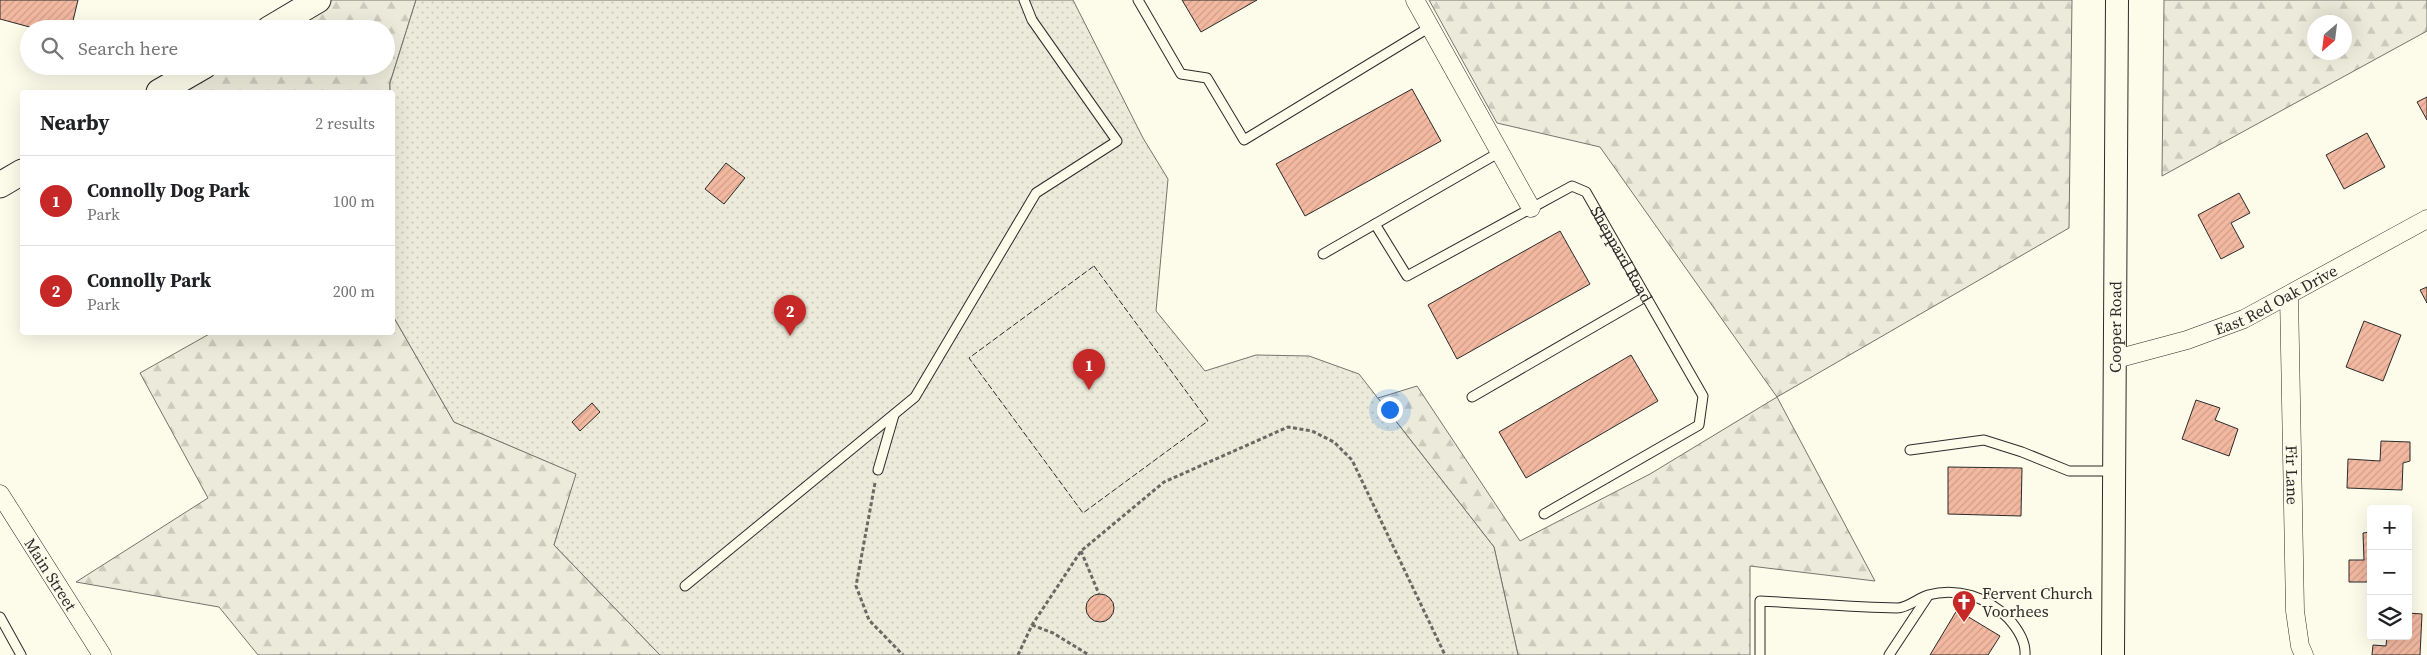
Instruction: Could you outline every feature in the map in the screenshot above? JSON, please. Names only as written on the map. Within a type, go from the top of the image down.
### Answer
[{"type":"main road","points":[[284,20],[318,0]]},
{"type":"main road","points":[[162,90],[188,75]]},
{"type":"main road","points":[[0,185],[20,173]]},
{"type":"street","points":[[1414,0],[1531,208]]},
{"type":"street","name":"Cooper Road","points":[[2113,655],[2117,0]]},
{"type":"street","name":"East Red Oak Drive","points":[[2116,358],[2187,340],[2236,322],[2427,219]]},
{"type":"street","name":"Fir Lane","points":[[2288,294],[2295,611],[2300,646],[2304,655]]},
{"type":"street","name":"Main Street","points":[[0,494],[102,655]]},
{"type":"lane","points":[[685,586],[916,397],[1036,193],[1117,141],[1032,20],[1024,0]]},
{"type":"lane","points":[[1138,0],[1181,74],[1207,78],[1244,140],[1430,27]]},
{"type":"lane","points":[[1323,254],[1500,152]]},
{"type":"lane","name":"Sheppard Road","points":[[1531,208],[1572,186],[1586,192],[1703,396],[1698,425],[1544,514]]},
{"type":"lane","points":[[1375,224],[1407,276],[1531,208]]},
{"type":"lane","points":[[1472,398],[1645,297]]},
{"type":"lane","points":[[878,470],[894,415]]},
{"type":"lane","points":[[1910,450],[1984,440],[2022,452],[2069,471],[2115,471]]},
{"type":"lane","points":[[1760,655],[1760,601],[1900,608],[1928,595],[1952,592],[1976,596],[1998,607],[2014,625],[2025,647],[2024,655]]},
{"type":"lane","points":[[1889,655],[1928,595]]},
{"type":"lane","points":[[0,617],[22,655]]},
{"type":"path","points":[[1018,655],[1032,625],[1081,551],[1164,482],[1288,427],[1312,431],[1334,442],[1352,460],[1445,655]]},
{"type":"path","points":[[878,470],[856,586],[869,620],[903,655]]},
{"type":"path","points":[[1081,551],[1099,594]]},
{"type":"path","points":[[1032,625],[1053,633],[1089,655]]},
{"type":"green space","points":[[316,0],[416,0],[395,67],[395,20],[282,20]]},
{"type":"green space","points":[[416,0],[1073,0],[1143,138],[1168,179],[1156,311],[1205,371],[1256,355],[1309,356],[1359,374],[1494,547],[1518,655],[660,655],[554,545],[576,474],[454,422],[395,319],[395,90],[390,90],[390,83],[393,75],[395,75],[395,67]]},
{"type":"green space","points":[[1429,0],[2072,0],[2069,228],[1777,397],[1600,147],[1497,123]]},
{"type":"green space","points":[[2164,0],[2427,0],[2427,31],[2162,176]]},
{"type":"green space","points":[[190,75],[393,75],[390,90],[171,90]]},
{"type":"green space","points":[[395,319],[454,422],[577,474],[554,545],[660,655],[258,655],[219,607],[76,582],[208,498],[140,373],[207,335],[395,335]]},
{"type":"green space","points":[[1417,386],[1520,541],[1650,474],[1777,397],[1875,581],[1750,566],[1750,655],[1518,655],[1494,547],[1378,398]]},
{"type":"building","points":[[0,0],[78,0],[73,20],[20,20],[20,24],[0,19]]},
{"type":"building","points":[[1182,0],[1257,0],[1201,32]]},
{"type":"building","points":[[1412,89],[1441,141],[1305,216],[1276,164]]},
{"type":"building","points":[[2427,97],[2427,120],[2417,102]]},
{"type":"building","points":[[2367,133],[2385,167],[2344,189],[2326,155]]},
{"type":"building","points":[[726,163],[745,178],[724,204],[705,189]]},
{"type":"building","points":[[2239,193],[2250,213],[2231,223],[2244,247],[2221,259],[2198,215]]},
{"type":"building","points":[[1560,231],[1590,284],[1457,359],[1428,305]]},
{"type":"building","points":[[2427,287],[2427,303],[2420,290]]},
{"type":"building","points":[[2364,321],[2401,335],[2383,381],[2346,367]]},
{"type":"building","points":[[1631,355],[1658,401],[1526,478],[1499,432]]},
{"type":"building","points":[[2196,400],[2220,408],[2215,420],[2238,429],[2229,456],[2182,439]]},
{"type":"building","points":[[592,403],[600,412],[580,431],[572,422]]},
{"type":"building","points":[[2381,441],[2410,442],[2410,461],[2403,463],[2402,490],[2347,488],[2348,459],[2380,461]]},
{"type":"building","points":[[1948,467],[2022,468],[2021,516],[1948,514]]},
{"type":"building","points":[[2367,532],[2367,582],[2349,582],[2349,560],[2364,560],[2363,533]]},
{"type":"building","points":[[1100,594],[1110,598],[1114,608],[1110,618],[1100,622],[1090,618],[1086,608],[1090,598]]},
{"type":"building","name":"Fervent Church Voorhees","points":[[1957,610],[2000,636],[1988,655],[1930,655]]},
{"type":"building","points":[[2412,613],[2422,614],[2420,655],[2372,655],[2373,645],[2386,646],[2387,640],[2412,640]]},
{"type":"fence","points":[[1094,266],[1208,421],[1083,513],[969,358],[1094,266]]},
{"type":"place","name":"Connolly Park","points":[[790,336]]},
{"type":"place","name":"Connolly Dog Park","points":[[1089,390]]},
{"type":"place","name":"Fervent Church Voorhees","points":[[1964,623]]}]
